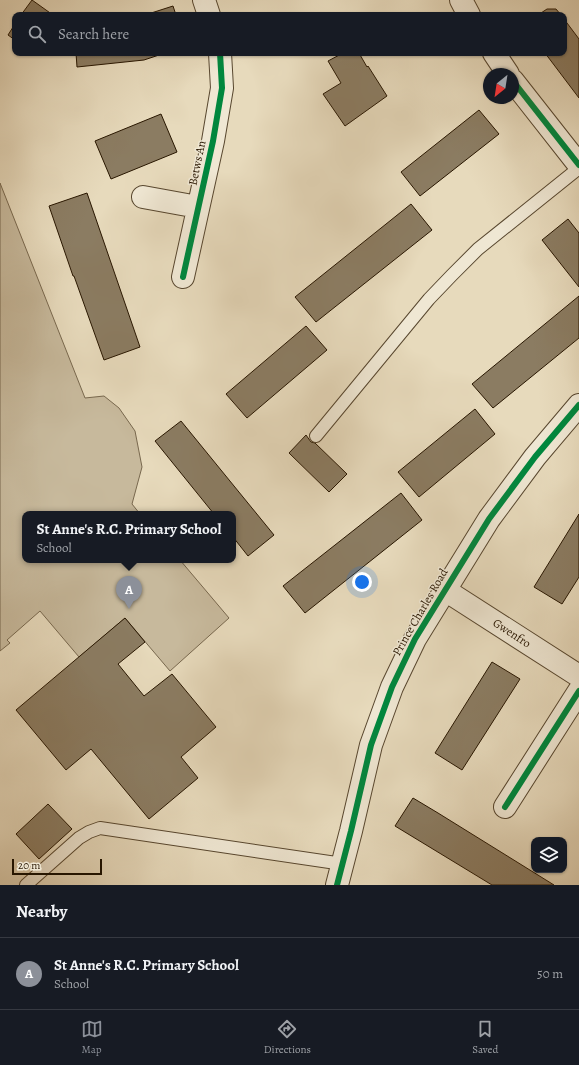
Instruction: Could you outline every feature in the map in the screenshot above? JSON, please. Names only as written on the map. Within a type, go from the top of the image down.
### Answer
[{"type":"street","points":[[204,0],[208,12]]},
{"type":"street","points":[[461,0],[467,12]]},
{"type":"street","name":"Betws An","points":[[183,277],[213,141],[222,88],[220,56]]},
{"type":"street","points":[[496,56],[504,68]]},
{"type":"street","points":[[519,89],[579,167]]},
{"type":"street","points":[[143,197],[198,207]]},
{"type":"street","name":"Prince Charles Road","points":[[337,885],[352,831],[371,745],[392,687],[415,640],[489,519],[535,457],[579,405]]},
{"type":"street","name":"Gwenfro","points":[[445,590],[579,676]]},
{"type":"street","points":[[505,807],[579,691]]},
{"type":"lane","points":[[316,436],[429,299],[452,275],[478,249],[579,167]]},
{"type":"lane","points":[[26,885],[79,838],[100,828],[343,864]]},
{"type":"shaded area","points":[[0,183],[85,398],[104,396],[119,408],[135,431],[142,467],[132,504],[138,511],[22,511],[22,563],[183,563],[229,618],[170,671],[125,618],[79,657],[40,611],[7,640],[10,643],[0,651]]},
{"type":"building","points":[[32,0],[49,12],[23,12]]},
{"type":"building","points":[[173,6],[175,12],[154,12]]},
{"type":"building","points":[[547,9],[556,9],[558,12],[542,12]]},
{"type":"building","points":[[567,23],[579,39],[579,98],[547,56],[567,56]]},
{"type":"building","points":[[12,29],[12,38],[8,35]]},
{"type":"building","points":[[76,56],[156,56],[144,60],[77,67]]},
{"type":"building","points":[[337,56],[361,56],[387,96],[345,126],[323,94],[341,83],[328,61]]},
{"type":"building","points":[[479,110],[499,134],[420,196],[401,172]]},
{"type":"building","points":[[161,114],[177,152],[111,179],[95,141]]},
{"type":"building","points":[[87,193],[140,347],[104,360],[49,206]]},
{"type":"building","points":[[411,204],[432,230],[316,322],[295,297]]},
{"type":"building","points":[[568,219],[579,233],[579,287],[542,240]]},
{"type":"building","points":[[579,296],[579,338],[493,408],[472,384]]},
{"type":"building","points":[[306,326],[327,350],[247,418],[226,394]]},
{"type":"building","points":[[475,409],[495,434],[419,497],[398,472]]},
{"type":"building","points":[[181,421],[274,535],[248,556],[236,541],[236,511],[212,511],[155,441]]},
{"type":"building","points":[[306,435],[311,442],[315,443],[347,474],[329,492],[289,453]]},
{"type":"building","points":[[401,493],[422,520],[305,613],[283,586]]},
{"type":"building","points":[[579,514],[579,577],[562,604],[534,587]]},
{"type":"building","points":[[125,618],[145,642],[118,664],[144,696],[172,674],[216,727],[181,757],[198,778],[149,819],[91,749],[66,770],[16,710]]},
{"type":"building","points":[[492,662],[520,679],[462,770],[435,753]]},
{"type":"building","points":[[413,798],[531,871],[531,873],[535,873],[554,885],[492,885],[395,826]]},
{"type":"building","points":[[48,804],[72,829],[39,859],[16,834]]},
{"type":"cycle path","points":[[183,277],[213,141],[222,88],[220,56]]},
{"type":"cycle path","points":[[519,89],[579,165]]},
{"type":"cycle path","points":[[337,885],[371,745],[392,687],[415,639],[489,519],[535,457],[579,405]]},
{"type":"cycle path","points":[[505,807],[579,691]]},
{"type":"place","name":"St Anne's R.C. Primary School","points":[[129,609]]}]
